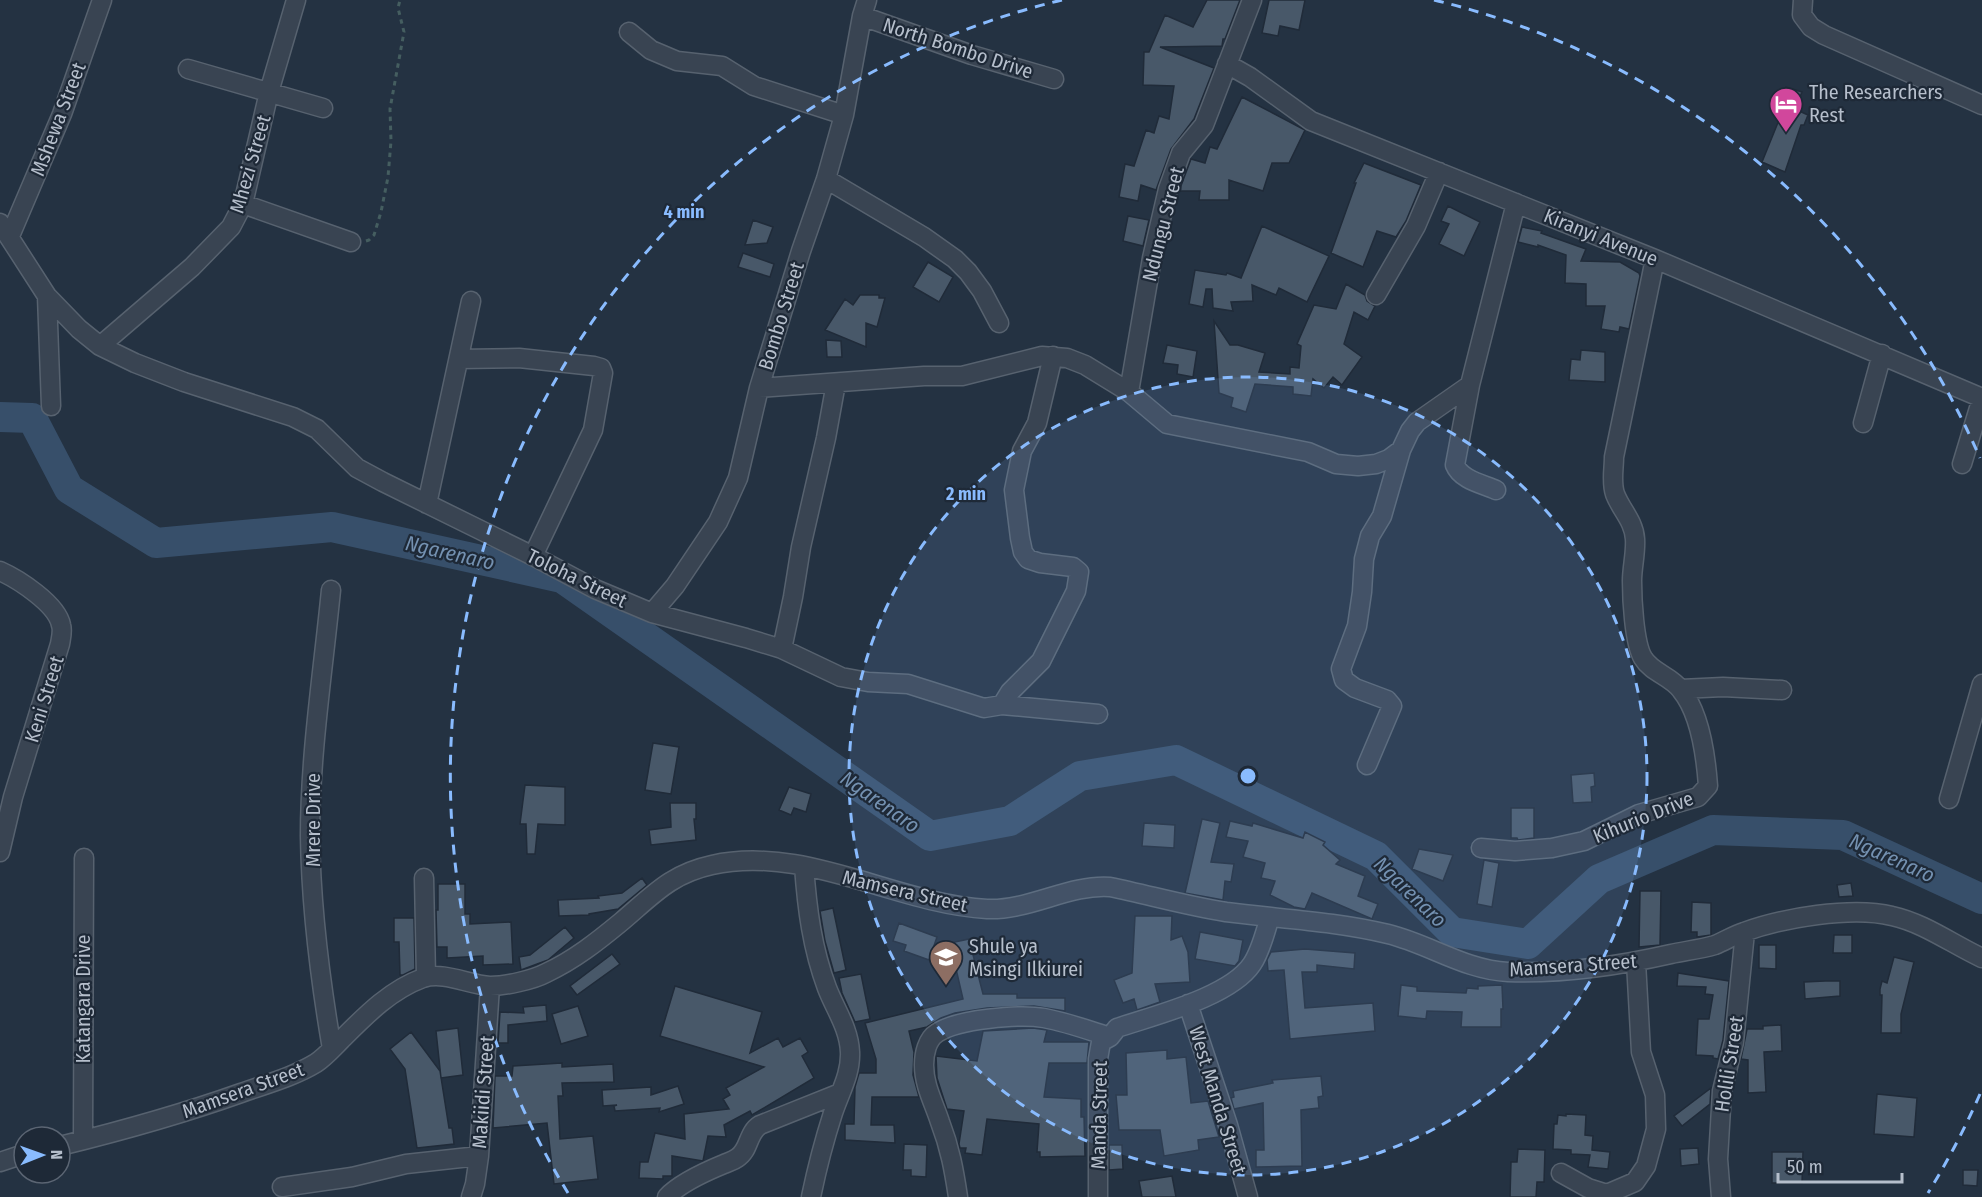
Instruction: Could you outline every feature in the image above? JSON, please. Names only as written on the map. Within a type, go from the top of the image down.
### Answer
[{"type":"street","name":"Mshewa Street","points":[[5,230],[62,114],[102,0]]},
{"type":"street","name":"Mhezi Street","points":[[100,346],[177,281],[231,227],[243,204],[269,92],[296,0]]},
{"type":"street","name":"Ndungu Street","points":[[1129,392],[1152,258],[1168,189],[1181,153],[1204,125],[1252,0]]},
{"type":"street","points":[[1803,0],[1802,15],[1811,27],[1824,35],[1982,105]]},
{"type":"street","name":"North Bombo Drive","points":[[864,8],[972,55],[1054,79]]},
{"type":"street","name":"Bombo Street","points":[[652,613],[675,586],[718,522],[738,478],[759,388],[801,251],[826,179],[844,115],[864,8]]},
{"type":"street","points":[[629,32],[651,50],[677,60],[722,66],[754,86],[844,115]]},
{"type":"street","name":"Kiranyi Avenue","points":[[1227,64],[1311,122],[1655,259],[1982,398]]},
{"type":"street","points":[[188,69],[323,108]]},
{"type":"street","points":[[1376,295],[1416,226],[1439,172]]},
{"type":"street","points":[[826,179],[924,237],[955,259],[982,291],[999,323]]},
{"type":"street","points":[[1496,490],[1464,476],[1455,465],[1470,385],[1516,203]]},
{"type":"street","points":[[243,204],[351,242]]},
{"type":"street","name":"Toloha Street","points":[[5,230],[47,296],[79,329],[100,346],[135,363],[184,382],[293,417],[317,429],[357,468],[595,589],[652,613],[782,649],[852,681],[908,684],[984,708],[1002,705],[1098,714]]},
{"type":"street","points":[[1655,259],[1614,457],[1615,495],[1632,524],[1635,541],[1632,582],[1637,643],[1642,657],[1651,669],[1681,688],[1723,687],[1782,690]]},
{"type":"street","points":[[47,296],[51,406]]},
{"type":"street","points":[[427,504],[471,301]]},
{"type":"street","points":[[1863,423],[1882,354]]},
{"type":"street","points":[[759,388],[962,376],[1042,356],[1053,356],[1085,364],[1129,392],[1167,424],[1308,452],[1336,464],[1358,466],[1376,464],[1389,459],[1401,450]]},
{"type":"street","points":[[1002,705],[1010,692],[1041,662],[1076,591],[1079,572],[1073,567],[1040,563],[1028,559],[1023,552],[1020,538],[1014,490],[1022,451],[1037,423],[1053,356]]},
{"type":"street","points":[[459,359],[519,358],[601,368],[603,374],[592,430],[533,556]]},
{"type":"street","points":[[782,649],[836,383]]},
{"type":"street","points":[[1367,765],[1392,706],[1387,700],[1355,688],[1344,680],[1341,669],[1357,626],[1364,559],[1370,536],[1382,516],[1401,450],[1417,422],[1470,385]]},
{"type":"street","points":[[1962,464],[1982,398]]},
{"type":"street","name":"Keni Street","points":[[0,571],[30,589],[49,606],[58,616],[62,629],[60,644],[10,806],[0,852]]},
{"type":"street","name":"Mrere Drive","points":[[331,590],[312,777],[310,837],[318,949],[332,1049]]},
{"type":"street","points":[[1949,799],[1982,684]]},
{"type":"street","name":"Kihurio Drive","points":[[1481,848],[1515,851],[1552,848],[1584,841],[1639,814],[1698,797],[1708,786],[1706,759],[1690,704],[1681,688]]},
{"type":"street","name":"Katangara Drive","points":[[83,1140],[84,858]]},
{"type":"street","name":"Mamsera Street","points":[[72,1143],[188,1111],[291,1075],[318,1062],[375,1007],[401,989],[426,977],[490,986],[542,975],[582,953],[669,882],[698,869],[732,861],[804,866],[955,906],[990,909],[1010,907],[1097,886],[1133,891],[1199,907],[1320,921],[1388,934],[1486,970],[1510,972],[1559,971],[1636,962],[1714,945],[1745,932],[1825,914],[1863,912],[1890,915],[1916,923],[1982,958]]},
{"type":"street","points":[[804,866],[814,951],[827,989],[847,1031],[850,1050],[850,1067],[819,1156],[811,1197]]},
{"type":"street","points":[[424,878],[426,977]]},
{"type":"street","name":"Manda Street","points":[[1098,1197],[1098,1059],[1101,1042],[1110,1037],[1117,1028],[1188,1004],[1229,985],[1244,974],[1254,962],[1270,916]]},
{"type":"street","name":"Holili Street","points":[[1721,1197],[1718,1159],[1722,1092],[1734,1042],[1745,932]]},
{"type":"street","points":[[1561,1173],[1588,1188],[1607,1194],[1635,1182],[1646,1166],[1656,1129],[1656,1111],[1655,1095],[1641,1052],[1636,962]]},
{"type":"street","name":"Makiidi Street","points":[[471,1197],[479,1156],[490,986]]},
{"type":"street","name":"West Manda Street","points":[[1188,1004],[1228,1125],[1248,1197]]},
{"type":"street","points":[[958,1197],[953,1160],[925,1078],[926,1051],[931,1038],[937,1032],[969,1022],[1019,1017],[1042,1018],[1110,1037]]},
{"type":"street","points":[[667,1197],[671,1192],[700,1176],[736,1159],[743,1153],[751,1134],[760,1125],[840,1093]]},
{"type":"street","points":[[282,1187],[352,1177],[406,1164],[479,1156]]},
{"type":"path","points":[[351,242],[369,240],[374,234],[381,212],[388,177],[391,141],[390,109],[404,32],[398,8],[400,0]]},
{"type":"building","points":[[1207,0],[1240,0],[1222,46],[1160,47],[1214,68],[1194,119],[1171,149],[1156,190],[1141,185],[1138,201],[1119,197],[1125,164],[1134,166],[1146,130],[1154,133],[1159,116],[1169,119],[1174,86],[1143,85],[1144,52],[1149,52],[1165,15],[1193,27]]},
{"type":"building","points":[[1269,0],[1305,0],[1299,30],[1280,26],[1278,36],[1262,33]]},
{"type":"building","points":[[1786,87],[1802,92],[1795,109],[1808,115],[1804,125],[1801,125],[1785,172],[1762,162],[1786,106]]},
{"type":"building","points":[[1242,97],[1305,130],[1289,163],[1272,163],[1263,191],[1229,180],[1229,200],[1199,200],[1200,191],[1179,191],[1191,159],[1205,163],[1210,147],[1217,149]]},
{"type":"building","points":[[1364,163],[1421,185],[1406,221],[1396,237],[1377,231],[1363,267],[1331,253],[1356,183],[1354,183]]},
{"type":"building","points":[[1448,206],[1480,222],[1464,256],[1439,244],[1449,224],[1441,221]]},
{"type":"building","points":[[1128,216],[1149,220],[1143,246],[1123,241]]},
{"type":"building","points":[[753,220],[773,227],[767,243],[745,245]]},
{"type":"building","points":[[1262,226],[1329,256],[1307,302],[1279,288],[1276,295],[1252,285],[1253,301],[1231,302],[1233,311],[1213,308],[1212,289],[1206,289],[1203,307],[1189,304],[1195,270],[1226,275],[1227,273],[1241,278]]},
{"type":"building","points":[[1522,227],[1542,231],[1541,233],[1586,249],[1581,261],[1620,262],[1639,273],[1629,329],[1620,327],[1619,332],[1601,329],[1605,306],[1586,306],[1586,284],[1565,283],[1566,255],[1538,245],[1538,247],[1518,242]]},
{"type":"building","points":[[743,253],[774,264],[770,277],[738,267]]},
{"type":"building","points":[[928,262],[953,277],[939,302],[913,287]]},
{"type":"building","points":[[1346,284],[1365,295],[1367,301],[1375,306],[1368,320],[1354,312],[1344,344],[1362,357],[1342,385],[1333,377],[1324,388],[1313,379],[1311,396],[1293,394],[1293,387],[1255,384],[1246,412],[1231,407],[1233,398],[1219,393],[1214,321],[1230,345],[1265,353],[1259,372],[1290,374],[1290,367],[1299,368],[1301,346],[1297,344],[1314,305],[1336,309]]},
{"type":"building","points":[[860,295],[879,295],[879,298],[885,298],[877,327],[866,323],[866,347],[825,330],[845,299],[853,305]]},
{"type":"building","points":[[826,340],[841,341],[842,357],[827,357]]},
{"type":"building","points":[[1167,345],[1197,351],[1193,377],[1177,374],[1178,365],[1163,363]]},
{"type":"building","points":[[1581,350],[1605,352],[1605,382],[1569,380],[1571,359],[1580,360]]},
{"type":"building","points":[[653,743],[679,747],[671,794],[645,790]]},
{"type":"building","points":[[1594,773],[1595,786],[1591,787],[1592,802],[1573,803],[1571,775]]},
{"type":"building","points":[[525,785],[565,787],[565,825],[538,824],[535,854],[527,854],[526,824],[520,824]]},
{"type":"building","points":[[789,787],[811,794],[806,812],[794,808],[791,815],[779,810]]},
{"type":"building","points":[[670,803],[696,803],[696,819],[694,819],[696,840],[651,845],[649,830],[671,827]]},
{"type":"building","points":[[1511,808],[1534,808],[1534,838],[1518,840],[1511,838]]},
{"type":"building","points":[[1202,819],[1220,823],[1211,862],[1234,864],[1231,882],[1225,881],[1223,900],[1185,893]]},
{"type":"building","points":[[1230,821],[1252,826],[1253,823],[1303,838],[1305,832],[1325,842],[1323,845],[1340,860],[1336,864],[1365,876],[1358,896],[1378,904],[1372,919],[1312,893],[1305,909],[1294,907],[1270,895],[1275,881],[1261,878],[1265,863],[1243,857],[1248,841],[1226,837]]},
{"type":"building","points":[[1144,823],[1175,825],[1174,848],[1142,846]]},
{"type":"building","points":[[1419,849],[1453,855],[1443,881],[1412,869]]},
{"type":"building","points":[[1484,860],[1499,863],[1492,907],[1477,904]]},
{"type":"building","points":[[642,878],[647,885],[618,909],[589,915],[559,916],[558,900],[599,898],[598,896],[622,893]]},
{"type":"building","points":[[1851,883],[1853,896],[1839,897],[1837,885]]},
{"type":"building","points":[[438,884],[465,884],[465,914],[470,914],[470,924],[511,922],[513,964],[483,965],[483,956],[447,958],[447,947],[437,947]]},
{"type":"building","points":[[1640,891],[1661,891],[1660,945],[1639,947]]},
{"type":"building","points":[[1692,902],[1711,903],[1711,935],[1697,937],[1697,932],[1691,932]]},
{"type":"building","points":[[833,908],[846,970],[834,973],[820,911]]},
{"type":"building","points":[[1135,916],[1172,916],[1171,940],[1182,936],[1188,952],[1190,982],[1155,984],[1160,1002],[1137,1010],[1134,999],[1123,1003],[1114,980],[1132,973]]},
{"type":"building","points":[[394,918],[414,918],[415,969],[403,975],[400,975],[399,942],[394,942]]},
{"type":"building","points":[[899,923],[937,937],[929,960],[904,951],[906,945],[893,941]]},
{"type":"building","points":[[565,927],[574,938],[548,960],[521,970],[519,957],[530,955]]},
{"type":"building","points":[[1200,932],[1243,940],[1239,961],[1235,966],[1195,959]]},
{"type":"building","points":[[1834,935],[1852,935],[1852,953],[1833,953]]},
{"type":"building","points":[[969,939],[983,994],[1017,994],[1017,998],[1065,998],[1065,1011],[1034,1006],[987,1008],[955,1013],[927,1027],[909,1031],[914,1052],[913,1075],[919,1097],[872,1097],[871,1125],[894,1125],[895,1143],[845,1140],[845,1124],[854,1124],[855,1087],[859,1073],[876,1073],[876,1059],[865,1023],[963,999],[950,943]]},
{"type":"building","points":[[1759,945],[1776,945],[1776,969],[1759,968]]},
{"type":"building","points":[[1305,949],[1355,953],[1354,969],[1317,965],[1317,972],[1302,972],[1305,1008],[1373,1003],[1375,1031],[1290,1039],[1284,970],[1268,971],[1267,960],[1271,952]]},
{"type":"building","points":[[612,954],[620,964],[577,995],[570,986]]},
{"type":"building","points":[[1894,957],[1914,962],[1901,1014],[1901,1033],[1881,1033],[1882,995],[1880,995],[1880,989],[1882,981],[1887,983]]},
{"type":"building","points":[[1678,973],[1729,981],[1723,1040],[1718,1059],[1713,1056],[1696,1055],[1698,1019],[1709,1019],[1713,995],[1705,994],[1706,987],[1677,986]]},
{"type":"building","points":[[861,974],[870,1019],[855,1022],[842,993],[839,978]]},
{"type":"building","points":[[1840,981],[1840,996],[1805,999],[1804,982]]},
{"type":"building","points":[[1401,985],[1417,987],[1417,991],[1466,993],[1467,988],[1478,989],[1478,986],[1502,985],[1501,1027],[1461,1027],[1462,1012],[1427,1011],[1426,1019],[1398,1016]]},
{"type":"building","points":[[675,986],[762,1012],[750,1053],[778,1038],[783,1047],[800,1038],[808,1052],[802,1056],[814,1078],[752,1115],[750,1111],[724,1125],[726,1137],[708,1136],[703,1161],[672,1156],[672,1176],[663,1176],[663,1179],[639,1178],[640,1162],[648,1162],[655,1133],[685,1139],[684,1114],[729,1109],[723,1099],[730,1095],[726,1088],[764,1067],[660,1036]]},
{"type":"building","points":[[546,1005],[547,1021],[508,1025],[508,1043],[498,1043],[500,1012],[524,1013],[523,1007]]},
{"type":"building","points":[[578,1006],[588,1036],[561,1044],[552,1014]]},
{"type":"building","points":[[1781,1025],[1782,1051],[1764,1052],[1766,1092],[1748,1093],[1748,1060],[1741,1059],[1747,1029],[1763,1029],[1763,1026]]},
{"type":"building","points":[[458,1028],[463,1075],[441,1078],[436,1031]]},
{"type":"building","points":[[1033,1028],[1047,1030],[1044,1042],[1089,1042],[1087,1063],[1049,1063],[1044,1097],[1081,1099],[1085,1156],[1040,1157],[1040,1152],[1037,1152],[1039,1124],[987,1119],[982,1155],[965,1153],[966,1148],[960,1148],[959,1144],[964,1111],[947,1109],[937,1078],[936,1056],[977,1061],[983,1031]]},
{"type":"building","points":[[411,1032],[440,1071],[449,1128],[452,1128],[454,1144],[417,1148],[405,1069],[390,1049]]},
{"type":"building","points":[[1167,1050],[1167,1059],[1186,1057],[1191,1103],[1208,1101],[1219,1137],[1198,1140],[1199,1150],[1164,1156],[1160,1130],[1119,1130],[1116,1095],[1127,1095],[1126,1053]]},
{"type":"building","points":[[562,1063],[562,1067],[613,1064],[614,1082],[562,1083],[563,1096],[558,1096],[560,1139],[593,1136],[598,1179],[554,1184],[547,1123],[493,1128],[495,1076],[512,1076],[513,1066]]},
{"type":"building","points":[[1321,1076],[1323,1096],[1318,1097],[1319,1108],[1301,1110],[1302,1166],[1256,1167],[1256,1150],[1264,1150],[1263,1103],[1234,1109],[1231,1098],[1234,1097],[1233,1091],[1273,1083],[1272,1080]]},
{"type":"building","points":[[678,1086],[684,1104],[659,1112],[660,1108],[615,1111],[614,1106],[617,1105],[603,1106],[602,1090],[651,1087],[651,1095]]},
{"type":"building","points":[[1711,1088],[1710,1104],[1682,1126],[1674,1116]]},
{"type":"building","points":[[1877,1094],[1917,1098],[1914,1137],[1874,1134]]},
{"type":"building","points":[[1566,1114],[1586,1115],[1585,1135],[1593,1136],[1592,1150],[1610,1152],[1608,1169],[1588,1167],[1590,1155],[1571,1154],[1571,1150],[1553,1149],[1554,1124],[1557,1124],[1558,1115],[1566,1116]]},
{"type":"building","points":[[904,1144],[927,1145],[926,1177],[911,1176],[911,1170],[903,1170]]},
{"type":"building","points":[[1109,1145],[1122,1145],[1123,1169],[1109,1170]]},
{"type":"building","points":[[1698,1148],[1699,1164],[1681,1166],[1680,1149]]},
{"type":"building","points":[[1518,1149],[1545,1150],[1544,1182],[1537,1182],[1536,1197],[1510,1197],[1511,1162],[1517,1162]]},
{"type":"building","points":[[1772,1152],[1803,1152],[1802,1183],[1772,1183]]},
{"type":"building","points":[[1963,1170],[1978,1170],[1977,1186],[1963,1185]]},
{"type":"building","points":[[1172,1176],[1176,1197],[1142,1197],[1139,1181]]},
{"type":"waterway","name":"Ngarenaro","points":[[0,417],[32,418],[69,489],[156,543],[332,527],[562,578],[930,836],[1010,821],[1080,776],[1176,760],[1376,856],[1452,932],[1528,944],[1599,879],[1713,830],[1843,835],[1982,899]]},
{"type":"place","name":"The Researchers Rest","points":[[1786,133]]},
{"type":"place","name":"Shule ya Msingi Ilkiurei","points":[[946,986]]}]
